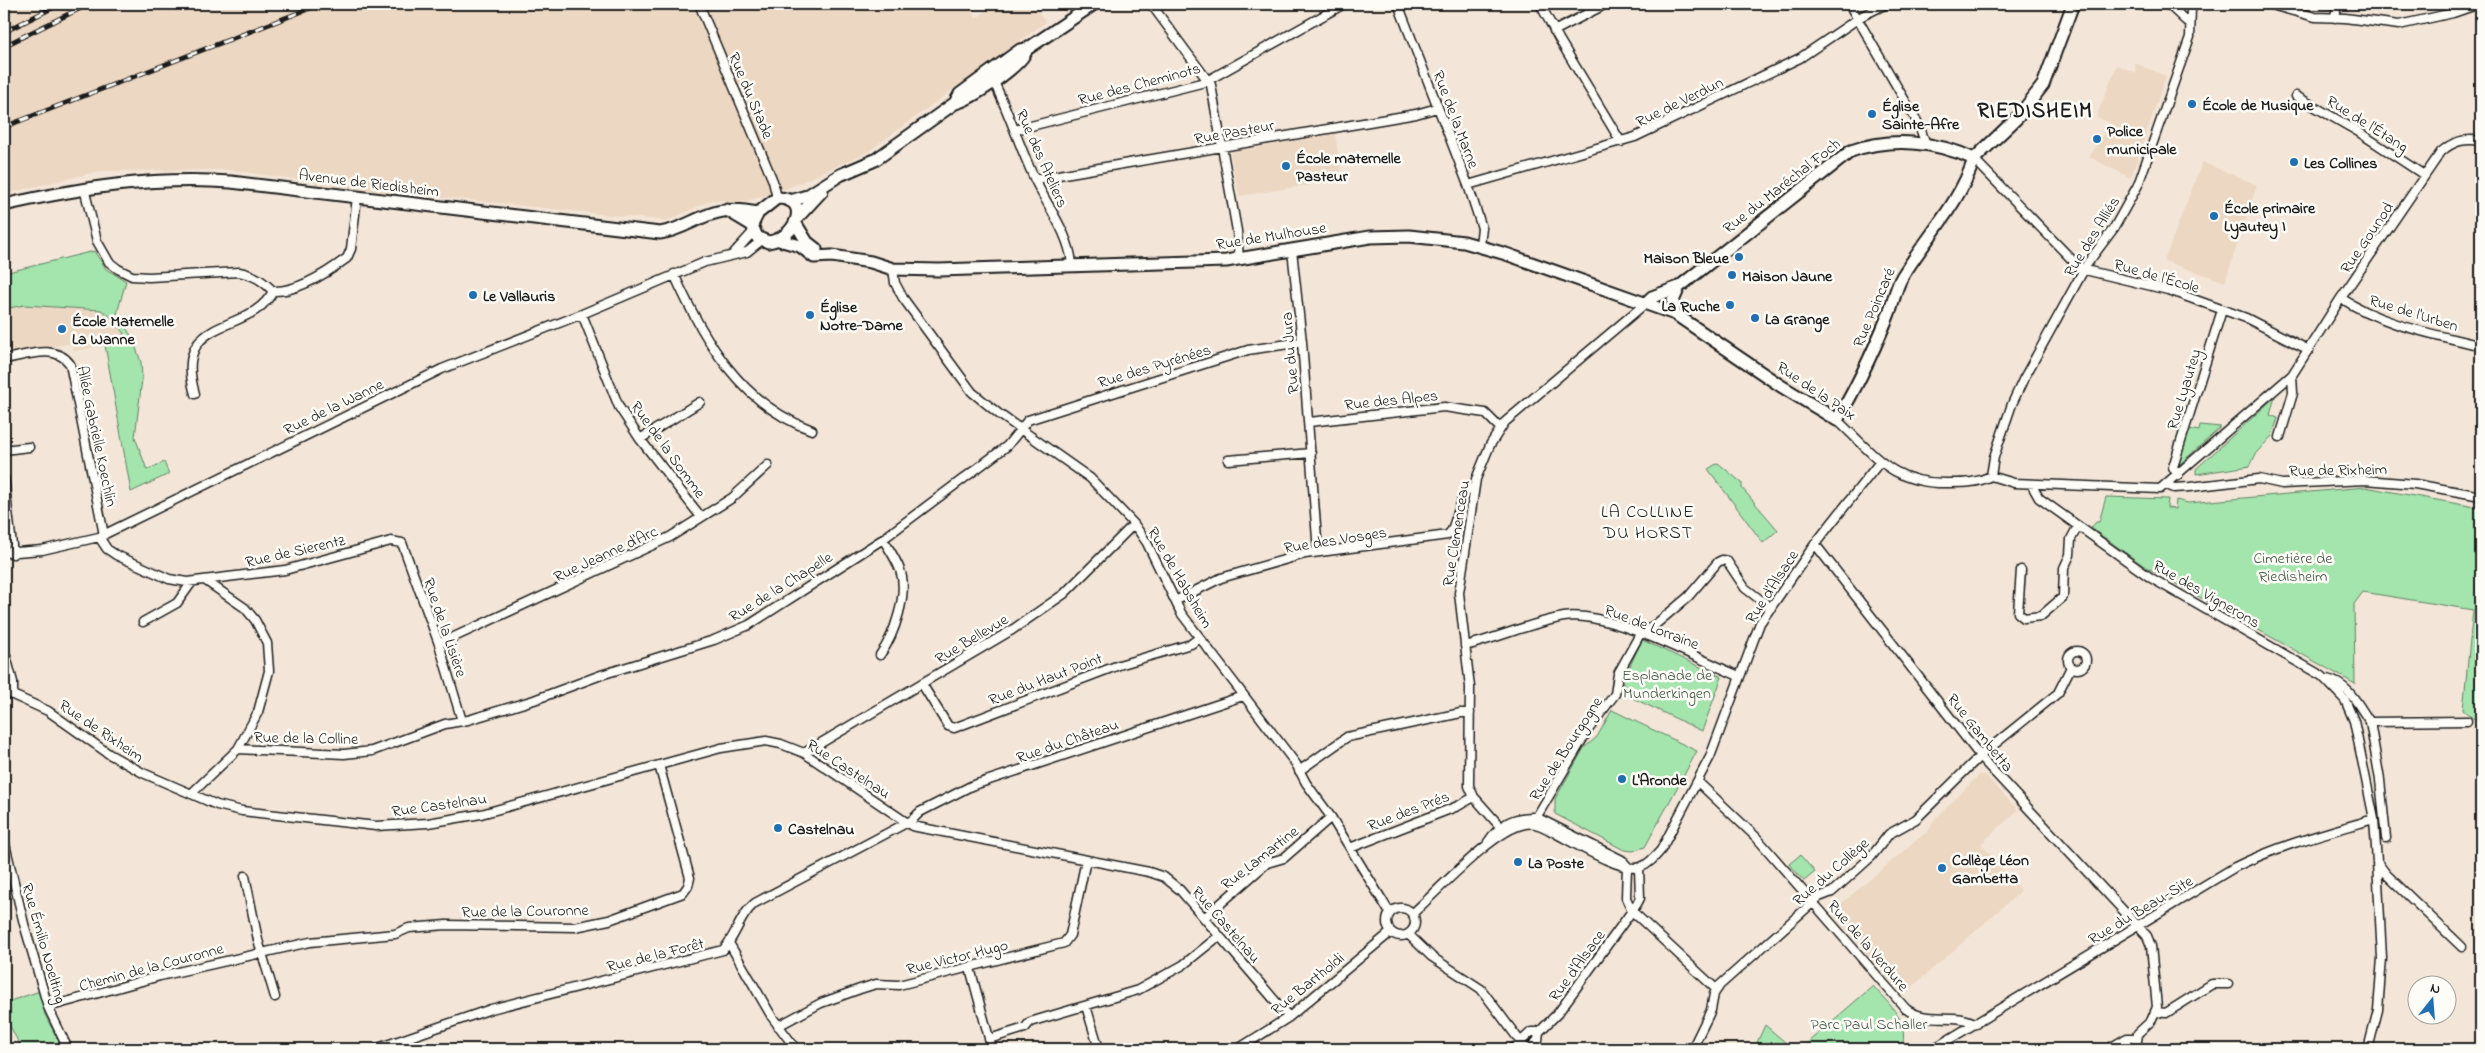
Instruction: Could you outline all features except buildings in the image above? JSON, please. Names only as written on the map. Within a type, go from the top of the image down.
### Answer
[{"type":"street","name":"Rue du Stade","points":[[699,4],[772,180],[777,198]]},
{"type":"street","points":[[955,103],[960,94],[1020,50],[1027,49],[1094,4]]},
{"type":"street","points":[[1151,4],[1211,85],[1237,231],[1240,260]]},
{"type":"street","name":"Rue des Cheminots","points":[[1015,130],[1208,80],[1344,4]]},
{"type":"street","name":"Rue de la Marne","points":[[1398,4],[1410,30],[1437,108],[1468,185],[1482,228],[1480,245]]},
{"type":"street","points":[[1540,4],[1554,31],[1621,142]]},
{"type":"street","points":[[1554,31],[1606,4]]},
{"type":"street","points":[[1849,4],[1918,123],[1926,144]]},
{"type":"street","name":"Rue de Verdun","points":[[1468,185],[1635,137],[1800,58],[1858,19],[1886,4]]},
{"type":"street","points":[[2073,4],[2043,85],[2018,117],[1974,159],[1979,167],[2084,270]]},
{"type":"street","points":[[2168,4],[2186,21],[2190,22]]},
{"type":"street","points":[[2268,4],[2315,17],[2399,25],[2453,13],[2479,4]]},
{"type":"street","points":[[2335,18],[2337,4]]},
{"type":"street","name":"Rue des Alliés","points":[[1991,476],[1994,457],[2012,404],[2084,270],[2114,228],[2138,184],[2190,37],[2190,5]]},
{"type":"street","points":[[733,254],[753,228],[758,212],[777,198],[790,201],[825,186],[840,175],[875,160],[955,103],[964,101],[993,81],[1025,55],[1027,49]]},
{"type":"street","points":[[993,81],[992,78],[1001,65]]},
{"type":"street","name":"Rue des Ateliers","points":[[993,81],[1035,179],[1046,197],[1069,251],[1072,266]]},
{"type":"street","name":"Rue de l'Étang","points":[[2296,96],[2357,131],[2424,175]]},
{"type":"street","name":"Rue Pasteur","points":[[1035,179],[1416,114],[1437,108]]},
{"type":"street","name":"Rue Gounod","points":[[2167,484],[2292,375],[2341,298],[2440,152],[2450,144],[2470,139],[2481,141]]},
{"type":"street","name":"Rue du Maréchal Foch","points":[[1646,303],[1652,297],[1679,287],[1814,181],[1841,156],[1858,148],[1906,142],[1926,144],[1958,152],[1974,159]]},
{"type":"street","name":"Rue Poincaré","points":[[1837,420],[1858,383],[1887,318],[1902,277],[1968,177],[1974,159]]},
{"type":"street","name":"Avenue de Riedisheim","points":[[4,205],[115,183],[192,180],[232,182],[660,233],[678,230],[712,213],[737,209],[758,212]]},
{"type":"street","points":[[727,210],[753,228],[762,240],[768,242],[779,240],[825,186]]},
{"type":"street","points":[[84,188],[97,241],[109,262],[118,269],[132,276],[149,277],[239,272],[252,274],[263,280],[273,291],[284,292],[296,288],[346,258],[351,249],[357,197]]},
{"type":"street","points":[[790,201],[796,208],[797,221]]},
{"type":"street","name":"Rue de Mulhouse","points":[[797,221],[807,242],[832,256]]},
{"type":"street","name":"Rue de Mulhouse","points":[[779,240],[800,246],[814,257],[832,256],[871,262],[893,269],[939,270],[1240,260],[1355,239],[1389,236],[1424,237],[1480,245],[1646,303]]},
{"type":"street","points":[[733,254],[747,252],[762,240]]},
{"type":"street","name":"Rue du Jura","points":[[1292,250],[1309,422],[1318,552]]},
{"type":"street","name":"Rue de la Wanne","points":[[4,553],[14,554],[46,549],[102,536],[434,373],[582,314],[674,274],[733,254]]},
{"type":"street","name":"Rue de Habsheim","points":[[893,269],[897,289],[954,370],[982,402],[1090,478],[1134,524],[1154,556],[1174,601],[1199,638],[1281,746],[1287,751],[1331,817],[1390,913]]},
{"type":"street","name":"Rue de l'École","points":[[2084,270],[2168,290],[2246,318],[2309,350]]},
{"type":"street","points":[[674,274],[712,349],[747,388],[767,406],[790,422],[812,430]]},
{"type":"street","points":[[1675,314],[1673,301],[1679,287]]},
{"type":"street","points":[[195,394],[190,370],[192,355],[198,342],[206,335],[260,307],[269,300],[273,291]]},
{"type":"street","name":"Rue de l'Urben","points":[[2341,298],[2355,308],[2389,320],[2481,346]]},
{"type":"street","name":"Rue de la Paix","points":[[1646,303],[1675,314],[1781,386],[1837,420],[1880,463],[1914,480],[1928,484],[1975,483],[1991,476]]},
{"type":"street","name":"Rue Clemenceau","points":[[1503,829],[1474,797],[1469,786],[1470,687],[1459,593],[1474,487],[1486,452],[1500,428],[1646,303]]},
{"type":"street","name":"Rue Lyautey","points":[[2178,476],[2173,467],[2222,310]]},
{"type":"street","name":"Rue de la Somme","points":[[582,314],[620,407],[640,439],[701,516]]},
{"type":"street","name":"Rue des Pyrénées","points":[[1020,428],[1028,420],[1038,415],[1239,353],[1302,342]]},
{"type":"street","name":"Allée Gabrielle Koechlin","points":[[4,360],[53,352],[65,358],[70,364],[102,536]]},
{"type":"street","points":[[2280,438],[2293,392],[2292,375]]},
{"type":"street","points":[[640,439],[700,402]]},
{"type":"street","name":"Rue des Alpes","points":[[1309,422],[1444,407],[1486,413],[1500,428]]},
{"type":"street","name":"Rue de la Chapelle","points":[[462,721],[714,640],[749,625],[883,539],[928,506],[964,476],[1000,451],[1020,428]]},
{"type":"street","points":[[4,450],[29,447]]},
{"type":"street","points":[[1228,460],[1311,453]]},
{"type":"street","name":"Rue d'Alsace","points":[[1527,1049],[1538,1040],[1539,1032],[1558,1013],[1640,898],[1639,868],[1654,859],[1661,850],[1698,782],[1710,757],[1755,633],[1815,544],[1880,463]]},
{"type":"street","name":"Rue Jeanne d'Arc","points":[[439,644],[670,538],[701,516],[732,498],[768,466]]},
{"type":"street","points":[[1991,476],[2009,482],[2031,484],[2160,489],[2167,484]]},
{"type":"street","points":[[4,477],[14,554]]},
{"type":"street","name":"Rue de Rixheim","points":[[2167,484],[2174,488],[2190,487],[2259,478],[2282,484],[2366,480],[2415,484],[2481,496]]},
{"type":"street","points":[[2021,570],[2018,613],[2024,618],[2041,616],[2063,597],[2064,568],[2070,554],[2071,539],[2078,526],[2039,498],[2031,484]]},
{"type":"street","name":"Rue des Vosges","points":[[1174,601],[1221,578],[1318,552],[1326,553],[1448,535],[1452,530],[1465,491],[1474,487]]},
{"type":"street","name":"Rue Bellevue","points":[[804,753],[1012,630],[1064,594],[1134,524]]},
{"type":"street","name":"Rue des Vignerons","points":[[2078,526],[2151,578],[2325,678],[2342,684],[2352,694],[2370,722],[2381,789],[2386,838]]},
{"type":"street","name":"Rue de Sierentz","points":[[102,536],[107,549],[116,555],[169,579],[192,582],[285,570],[391,541],[402,543]]},
{"type":"street","points":[[880,655],[891,640],[899,614],[902,579],[900,570],[883,539]]},
{"type":"street","name":"Rue de la Lisière","points":[[402,543],[439,644],[462,721]]},
{"type":"street","name":"Rue Gambetta","points":[[1815,544],[1980,756],[2147,936],[2150,946],[2156,1012]]},
{"type":"street","name":"Rue de Bourgogne","points":[[1535,820],[1588,730],[1615,694],[1618,674],[1640,634],[1656,624],[1688,597],[1722,560],[1732,564],[1745,588],[1772,608]]},
{"type":"street","points":[[206,581],[250,613],[267,643],[269,671],[265,692],[252,726],[238,749]]},
{"type":"street","points":[[143,622],[177,603],[192,582]]},
{"type":"street","name":"Rue de Lorraine","points":[[1465,646],[1563,618],[1596,618],[1640,634],[1739,676]]},
{"type":"street","points":[[1656,624],[1654,629],[1657,641]]},
{"type":"street","name":"Rue du Haut Point","points":[[922,684],[948,726],[954,728],[1114,667],[1191,644],[1199,638]]},
{"type":"street","points":[[4,649],[13,682],[13,694]]},
{"type":"street","name":"Rue du Collège","points":[[1716,989],[1813,902],[1832,892],[1871,856],[1889,834],[1916,819],[1980,756],[2058,693],[2071,667]]},
{"type":"street","name":"Rue des Vignerons","points":[[2325,678],[2346,700],[2354,721],[2374,819],[2382,958],[2378,1010],[2368,1049]]},
{"type":"street","name":"Rue de Rixheim","points":[[4,692],[13,694],[48,710],[123,763],[191,794],[242,811]]},
{"type":"street","name":"Rue du Château","points":[[906,823],[920,812],[971,786],[1243,696]]},
{"type":"street","points":[[1299,771],[1347,737],[1461,713],[1470,713]]},
{"type":"street","name":"Rue de la Colline","points":[[191,794],[238,749],[344,754],[372,751],[445,724],[462,721]]},
{"type":"street","points":[[2370,722],[2467,721]]},
{"type":"street","name":"Rue Castelnau","points":[[242,811],[376,826],[428,823],[481,814],[722,748],[766,741],[781,744],[804,753],[906,823],[920,829],[944,831],[1150,872],[1164,877],[1180,890],[1289,1017]]},
{"type":"street","name":"Rue de la Couronne","points":[[261,952],[310,942],[395,934],[409,928],[446,925],[566,927],[592,925],[683,893],[688,886],[690,878],[659,765]]},
{"type":"street","name":"Rue de la Verdure","points":[[1698,782],[1756,837],[1912,1013],[1927,1018],[1968,1019],[1976,1024]]},
{"type":"street","name":"Rue des Prés","points":[[1350,848],[1458,806],[1474,797]]},
{"type":"street","name":"Rue Lamartine","points":[[1204,918],[1267,864],[1284,858],[1331,817]]},
{"type":"street","points":[[1412,914],[1515,819],[1535,820],[1622,860],[1627,866],[1639,868]]},
{"type":"street","name":"Rue du Beau-Site","points":[[1933,1049],[2235,867],[2265,853],[2307,838],[2374,819]]},
{"type":"street","points":[[796,1049],[778,1026],[729,943],[742,915],[755,902],[906,823]]},
{"type":"street","name":"Rue Émilio Noelting","points":[[4,845],[48,1007],[68,1049]]},
{"type":"street","name":"Rue Victor Hugo","points":[[778,1026],[821,1003],[876,984],[899,985],[1064,943],[1070,935],[1086,860]]},
{"type":"street","points":[[2377,862],[2386,874],[2462,947]]},
{"type":"street","points":[[1627,866],[1626,898],[1632,911],[1716,989],[1711,1010],[1692,1049]]},
{"type":"street","points":[[245,876],[261,952],[275,997]]},
{"type":"street","points":[[1403,908],[1412,914],[1414,927],[1408,934],[1399,936],[1391,932],[1387,924],[1390,913],[1403,908]]},
{"type":"street","name":"Rue Bartholdi","points":[[1238,1049],[1289,1017],[1391,932]]},
{"type":"street","points":[[1408,934],[1432,957],[1481,989],[1527,1049]]},
{"type":"street","points":[[989,1039],[1025,1028],[1030,1022],[1138,990],[1184,965],[1219,936]]},
{"type":"street","name":"Rue de la Forêt","points":[[375,1049],[491,1009],[715,953],[723,950],[729,943]]},
{"type":"street","name":"Chemin de la Couronne","points":[[48,1007],[160,976],[261,952]]},
{"type":"street","points":[[970,968],[992,1049]]},
{"type":"street","points":[[2136,1049],[2136,1038],[2140,1028],[2151,1021],[2156,1012],[2166,1013],[2212,984],[2228,984]]},
{"type":"street","points":[[1086,1006],[1099,1049]]},
{"type":"street","name":"Rue d'Alsace","points":[[1513,1049],[1531,1032],[1539,1032]]},
{"type":"street","points":[[2108,1049],[2127,1038],[2136,1038]]},
{"type":"shaded area","points":[[4,4],[966,4],[976,18],[996,4],[1032,4],[1046,22],[866,153],[781,191],[740,203],[712,200],[667,221],[363,189],[230,170],[100,171],[4,194]]},
{"type":"shaded area","points":[[2135,63],[2166,76],[2131,178],[2089,157],[2111,123],[2096,117],[2117,65],[2136,73]]},
{"type":"shaded area","name":"École maternelle Pasteur","points":[[1335,134],[1342,180],[1239,196],[1230,152]]},
{"type":"shaded area","name":"École primaire Lyautey I","points":[[2202,162],[2257,185],[2225,282],[2164,261]]},
{"type":"shaded area","name":"École Maternelle La Wanne","points":[[24,305],[101,310],[113,318],[124,334],[118,343],[74,351],[72,343],[4,355],[4,309]]},
{"type":"shaded area","name":"Collège Léon Gambetta","points":[[1979,775],[1985,775],[2018,810],[1981,844],[2021,891],[1903,995],[1831,912],[1930,829],[1933,821]]},
{"type":"green space","points":[[94,251],[106,269],[126,281],[117,314],[132,337],[141,362],[142,379],[135,437],[147,470],[164,462],[169,474],[131,492],[105,345],[118,343],[124,334],[113,318],[101,310],[24,305],[4,309],[4,273]]},
{"type":"green space","points":[[2275,397],[2270,415],[2278,418],[2272,436],[2257,452],[2250,466],[2196,474],[2196,469]]},
{"type":"green space","points":[[2200,425],[2221,427],[2180,464],[2179,461],[2189,429],[2199,431]]},
{"type":"green space","points":[[1718,463],[1742,483],[1742,488],[1778,530],[1763,543],[1708,469]]},
{"type":"green space","name":"Cimetière de Riedisheim","points":[[2365,487],[2481,508],[2481,719],[2474,719],[2463,710],[2473,610],[2363,592],[2354,604],[2355,684],[2144,566],[2091,528],[2096,522],[2099,522],[2106,497],[2168,499],[2167,508],[2175,509],[2176,500],[2188,503]]},
{"type":"green space","name":"Esplanade de Munderkingen","points":[[1642,640],[1722,677],[1702,731],[1624,694],[1623,681]]},
{"type":"green space","points":[[1612,710],[1697,751],[1645,847],[1633,851],[1624,850],[1555,814],[1555,799],[1584,748],[1597,737]]},
{"type":"green space","points":[[1800,855],[1815,872],[1804,881],[1789,864]]},
{"type":"green space","name":"Parc Paul Schaller","points":[[1873,986],[1892,1007],[1901,1021],[1904,1039],[1902,1049],[1800,1049]]},
{"type":"green space","points":[[40,991],[45,1015],[63,1049],[22,1049],[4,1015],[4,1003]]},
{"type":"green space","name":"Parc Paul Schaller","points":[[1765,1025],[1793,1049],[1754,1049]]},
{"type":"railway","points":[[4,32],[60,4]]},
{"type":"railway","points":[[4,46],[89,4]]},
{"type":"railway","points":[[4,127],[321,4]]},
{"type":"place","name":"École de Musique","points":[[2192,104]]},
{"type":"place","name":"Église Sainte-Afre","points":[[1872,114]]},
{"type":"place","name":"Police municipale","points":[[2097,139]]},
{"type":"place","name":"Les Collines","points":[[2294,162]]},
{"type":"place","name":"École maternelle Pasteur","points":[[1286,166]]},
{"type":"place","name":"École primaire Lyautey I","points":[[2214,216]]},
{"type":"place","name":"Maison Bleue","points":[[1739,257]]},
{"type":"place","name":"Maison Jaune","points":[[1732,275]]},
{"type":"place","name":"Le Vallauris","points":[[473,295]]},
{"type":"place","name":"La Ruche","points":[[1730,305]]},
{"type":"place","name":"Église Notre-Dame","points":[[810,315]]},
{"type":"place","name":"La Grange","points":[[1755,318]]},
{"type":"place","name":"École Maternelle La Wanne","points":[[62,329]]},
{"type":"place","name":"L'Aronde","points":[[1622,779]]},
{"type":"place","name":"Castelnau","points":[[778,828]]},
{"type":"place","name":"La Poste","points":[[1518,862]]},
{"type":"place","name":"Collège Léon Gambetta","points":[[1942,868]]},
{"type":"district","name":"RIEDISHEIM","points":[[2035,110]]},
{"type":"district","name":"LA COLLINE DU HORST","points":[[1648,521]]}]
